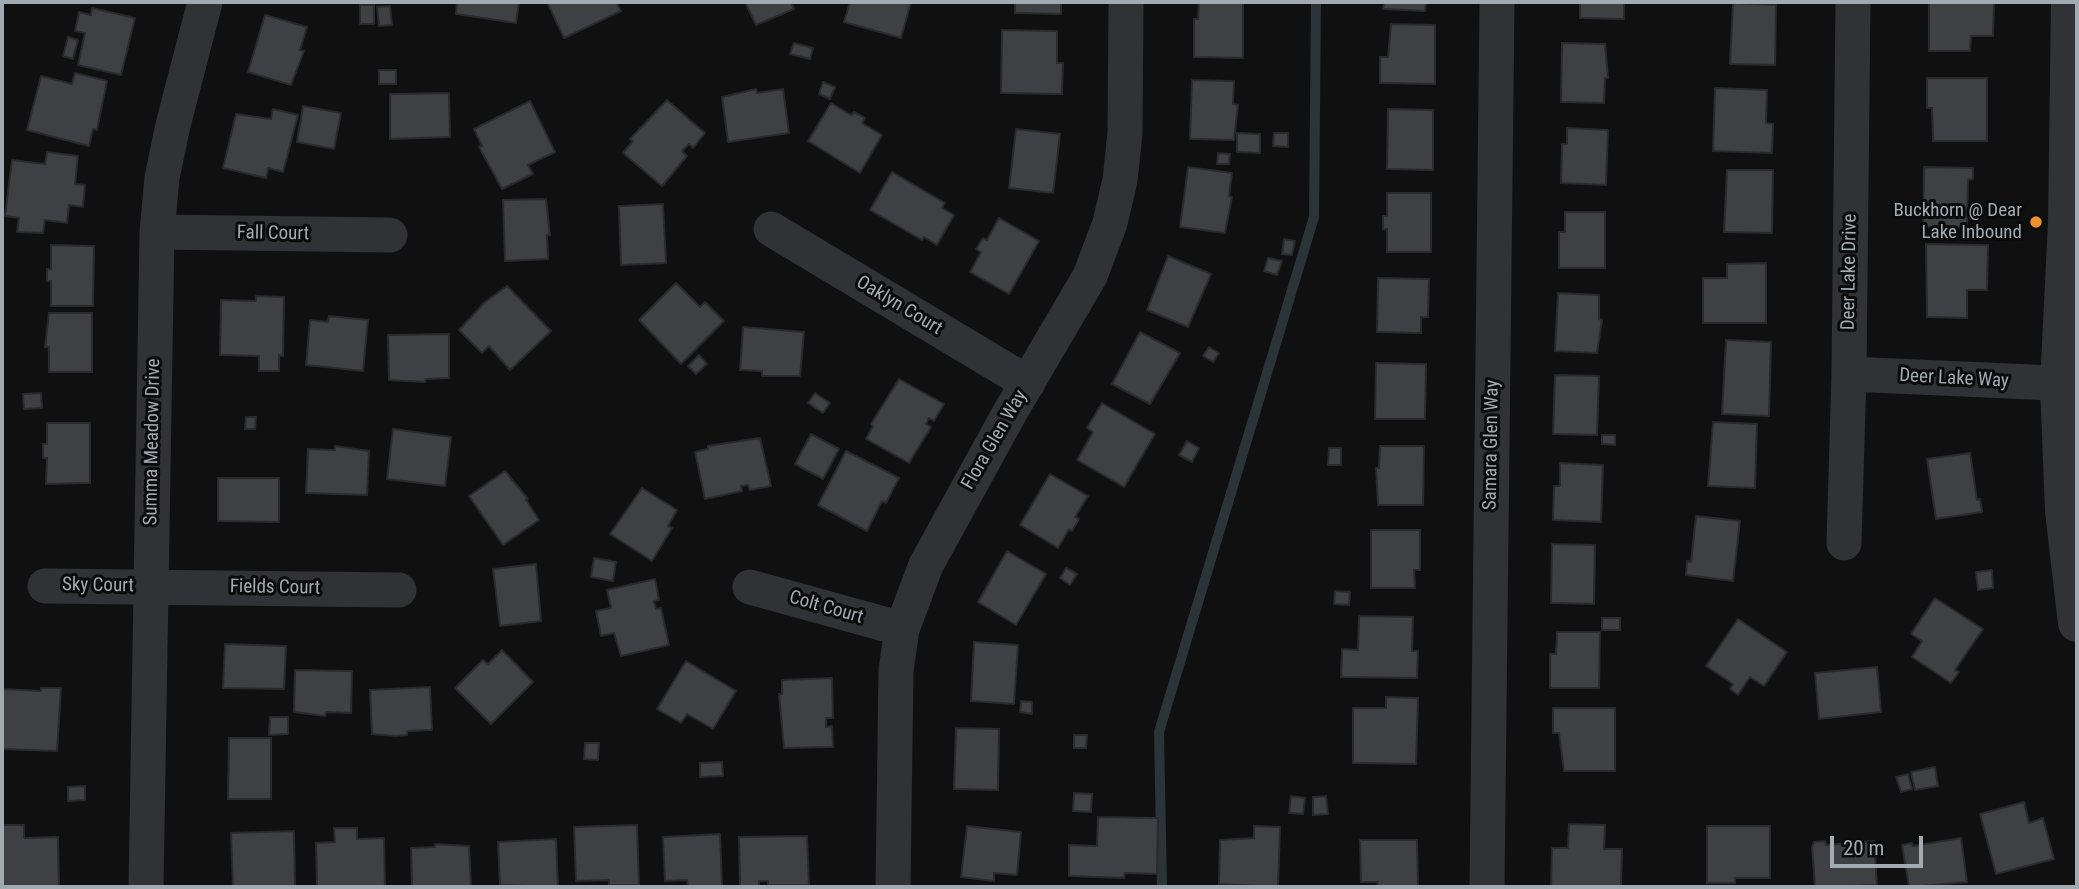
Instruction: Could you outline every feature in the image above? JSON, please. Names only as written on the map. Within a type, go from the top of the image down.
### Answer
[{"type":"street","name":"Summa Meadow Drive","points":[[146,887],[157,232],[168,151],[205,2]]},
{"type":"street","name":"Flora Glen Way","points":[[893,887],[896,670],[902,629],[926,565],[1090,276],[1110,223],[1120,180],[1125,133],[1126,2]]},
{"type":"street","name":"Samara Glen Way","points":[[1487,887],[1497,2]]},
{"type":"street","name":"Deer Lake Drive","points":[[1844,543],[1849,374],[1853,2]]},
{"type":"street","points":[[2070,2],[2068,384],[2064,511],[2077,623]]},
{"type":"street","name":"Oaklyn Court","points":[[771,229],[1028,383]]},
{"type":"street","name":"Fall Court","points":[[157,232],[390,235]]},
{"type":"street","name":"Deer Lake Way","points":[[1849,374],[2068,384]]},
{"type":"street","name":"Sky Court","points":[[45,586],[150,587]]},
{"type":"street","name":"Fields Court","points":[[150,587],[399,590]]},
{"type":"street","name":"Colt Court","points":[[750,587],[902,629]]},
{"type":"building","points":[[457,2],[519,2],[516,23],[456,14]]},
{"type":"building","points":[[547,2],[616,2],[621,11],[564,38]]},
{"type":"building","points":[[745,2],[791,2],[794,9],[756,25]]},
{"type":"building","points":[[850,2],[911,2],[901,38],[844,22]]},
{"type":"building","points":[[1015,2],[1061,2],[1061,14],[1015,13]]},
{"type":"building","points":[[1199,2],[1243,3],[1243,58],[1194,57],[1194,19],[1198,19]]},
{"type":"building","points":[[1384,2],[1426,2],[1425,11],[1383,9]]},
{"type":"building","points":[[1580,2],[1624,2],[1624,19],[1580,18]]},
{"type":"building","points":[[1929,2],[1994,2],[1993,36],[1971,36],[1970,51],[1929,51]]},
{"type":"building","points":[[1733,3],[1776,5],[1775,65],[1730,64]]},
{"type":"building","points":[[360,5],[374,5],[374,24],[360,24]]},
{"type":"building","points":[[390,6],[392,25],[379,26],[377,7]]},
{"type":"building","points":[[92,8],[135,18],[121,75],[78,65],[85,33],[75,31],[79,12],[91,15]]},
{"type":"building","points":[[265,15],[307,27],[300,50],[304,51],[291,85],[248,72]]},
{"type":"building","points":[[1391,24],[1435,25],[1435,84],[1380,83],[1380,57],[1388,57]]},
{"type":"building","points":[[1002,30],[1057,31],[1057,63],[1063,63],[1062,94],[1001,93]]},
{"type":"building","points":[[68,37],[78,40],[73,59],[63,56]]},
{"type":"building","points":[[794,43],[813,48],[810,59],[790,54]]},
{"type":"building","points":[[1562,43],[1605,44],[1608,78],[1605,78],[1604,103],[1561,102]]},
{"type":"building","points":[[379,70],[396,70],[396,84],[379,84]]},
{"type":"building","points":[[75,73],[107,81],[97,130],[93,129],[89,146],[27,130],[41,76],[72,84]]},
{"type":"building","points":[[1927,78],[1987,78],[1987,141],[1933,141],[1932,108],[1927,108]]},
{"type":"building","points":[[1192,80],[1234,81],[1233,104],[1238,105],[1234,140],[1190,139]]},
{"type":"building","points":[[823,82],[835,87],[830,99],[819,94]]},
{"type":"building","points":[[1715,88],[1767,90],[1766,123],[1773,124],[1772,153],[1713,151]]},
{"type":"building","points":[[756,89],[757,93],[783,89],[789,133],[728,142],[722,97]]},
{"type":"building","points":[[449,93],[450,137],[390,139],[390,94]]},
{"type":"building","points":[[667,100],[705,133],[693,148],[689,144],[682,151],[687,156],[662,186],[623,153],[633,141],[630,139]]},
{"type":"building","points":[[530,101],[555,152],[528,165],[533,174],[502,189],[479,147],[482,146],[474,129]]},
{"type":"building","points":[[831,103],[851,115],[854,112],[865,118],[862,123],[882,135],[860,173],[808,141]]},
{"type":"building","points":[[303,106],[341,113],[334,149],[297,142]]},
{"type":"building","points":[[273,109],[298,115],[283,172],[268,168],[266,178],[223,168],[236,114],[271,119]]},
{"type":"building","points":[[1388,109],[1433,110],[1433,170],[1387,169]]},
{"type":"building","points":[[1567,128],[1608,130],[1606,185],[1561,183],[1562,144],[1567,144]]},
{"type":"building","points":[[1016,129],[1060,134],[1053,193],[1009,188]]},
{"type":"building","points":[[1237,133],[1260,134],[1260,153],[1237,152]]},
{"type":"building","points":[[1274,133],[1288,133],[1288,147],[1273,146]]},
{"type":"building","points":[[47,152],[78,156],[75,184],[85,185],[83,207],[69,205],[67,223],[45,220],[43,233],[17,232],[19,218],[5,216],[12,160],[45,164]]},
{"type":"building","points":[[1218,153],[1230,154],[1229,164],[1217,164]]},
{"type":"building","points":[[1188,167],[1232,173],[1229,196],[1232,197],[1225,233],[1180,227]]},
{"type":"building","points":[[1924,167],[1973,168],[1973,179],[1968,180],[1967,227],[1923,227]]},
{"type":"building","points":[[1727,170],[1773,170],[1772,233],[1724,232]]},
{"type":"building","points":[[892,172],[945,203],[942,208],[954,215],[937,245],[924,237],[922,240],[870,210]]},
{"type":"building","points":[[1387,193],[1431,193],[1431,252],[1387,252],[1387,229],[1383,229],[1383,216],[1387,216]]},
{"type":"building","points":[[546,199],[550,235],[547,235],[548,259],[505,261],[503,200]]},
{"type":"building","points":[[663,204],[666,263],[621,265],[619,206]]},
{"type":"building","points":[[1565,212],[1605,212],[1605,268],[1559,268],[1559,232],[1565,232]]},
{"type":"building","points":[[999,218],[1039,241],[1009,294],[970,272],[981,252],[976,249],[983,238],[987,240]]},
{"type":"building","points":[[1284,239],[1295,241],[1292,255],[1282,254]]},
{"type":"building","points":[[1926,244],[1988,245],[1987,290],[1967,290],[1967,318],[1927,317]]},
{"type":"building","points":[[51,245],[94,246],[93,306],[51,306],[51,281],[47,281],[47,269],[51,269]]},
{"type":"building","points":[[1168,256],[1211,274],[1188,327],[1147,310]]},
{"type":"building","points":[[1268,258],[1282,261],[1277,275],[1264,271]]},
{"type":"building","points":[[1766,263],[1766,323],[1703,323],[1703,278],[1727,278],[1727,264]]},
{"type":"building","points":[[1378,278],[1429,279],[1428,317],[1421,317],[1421,333],[1377,332]]},
{"type":"building","points":[[676,283],[700,307],[705,302],[724,321],[681,364],[639,320]]},
{"type":"building","points":[[507,286],[551,331],[510,370],[489,346],[482,353],[459,330],[485,302]]},
{"type":"building","points":[[1558,293],[1599,295],[1599,319],[1602,320],[1597,353],[1555,351]]},
{"type":"building","points":[[256,296],[284,297],[283,356],[279,355],[279,371],[259,371],[259,356],[220,355],[221,300],[256,301]]},
{"type":"building","points":[[49,313],[92,313],[92,372],[49,372],[49,347],[45,347]]},
{"type":"building","points":[[329,316],[368,320],[363,371],[306,365],[310,320],[328,322]]},
{"type":"building","points":[[743,327],[804,332],[800,376],[762,376],[762,371],[740,370]]},
{"type":"building","points":[[1140,332],[1180,353],[1150,404],[1112,384]]},
{"type":"building","points":[[449,334],[449,378],[426,379],[425,382],[389,380],[388,335]]},
{"type":"building","points":[[1726,340],[1771,342],[1769,416],[1722,414]]},
{"type":"building","points":[[1209,347],[1219,353],[1213,362],[1203,356]]},
{"type":"building","points":[[699,355],[707,364],[696,374],[688,366]]},
{"type":"building","points":[[1376,363],[1426,364],[1425,419],[1375,419]]},
{"type":"building","points":[[1555,375],[1599,376],[1597,435],[1553,434]]},
{"type":"building","points":[[899,379],[944,404],[934,421],[929,418],[926,424],[931,427],[909,463],[866,439],[873,426],[871,424]]},
{"type":"building","points":[[41,393],[42,408],[24,409],[23,394]]},
{"type":"building","points":[[815,393],[830,403],[823,413],[808,403]]},
{"type":"building","points":[[1102,403],[1155,434],[1124,487],[1077,460],[1093,432],[1087,428]]},
{"type":"building","points":[[246,417],[256,417],[255,429],[245,429]]},
{"type":"building","points":[[1713,422],[1757,424],[1755,488],[1708,486]]},
{"type":"building","points":[[47,423],[90,423],[90,483],[46,484],[47,458],[43,458],[43,444],[47,444]]},
{"type":"building","points":[[393,429],[451,437],[445,486],[387,479]]},
{"type":"building","points":[[811,434],[839,449],[823,479],[795,464]]},
{"type":"building","points":[[1602,435],[1615,435],[1615,445],[1602,444]]},
{"type":"building","points":[[760,438],[771,486],[750,490],[748,485],[741,486],[742,491],[705,499],[695,452],[708,449],[708,446]]},
{"type":"building","points":[[1187,441],[1199,448],[1192,462],[1179,455]]},
{"type":"building","points":[[335,446],[369,451],[367,495],[306,493],[308,449],[335,450]]},
{"type":"building","points":[[1380,446],[1424,446],[1423,505],[1378,505],[1376,468],[1379,468]]},
{"type":"building","points":[[1329,448],[1341,448],[1341,465],[1328,465]]},
{"type":"building","points":[[846,451],[899,478],[886,503],[882,501],[867,531],[818,505]]},
{"type":"building","points":[[1970,453],[1977,500],[1980,499],[1982,512],[1936,519],[1927,459]]},
{"type":"building","points":[[1560,463],[1603,465],[1601,522],[1553,520],[1554,486],[1560,486]]},
{"type":"building","points":[[505,471],[528,499],[526,500],[539,520],[503,545],[469,496]]},
{"type":"building","points":[[1050,474],[1088,496],[1075,517],[1079,519],[1072,531],[1069,529],[1058,548],[1020,525]]},
{"type":"building","points":[[218,478],[279,478],[279,522],[218,521]]},
{"type":"building","points":[[642,488],[677,510],[668,526],[672,528],[652,561],[610,534]]},
{"type":"building","points":[[1696,516],[1740,521],[1733,581],[1686,575],[1687,561],[1691,562]]},
{"type":"building","points":[[1371,530],[1420,530],[1420,570],[1414,570],[1415,588],[1371,588]]},
{"type":"building","points":[[1552,544],[1595,545],[1594,604],[1551,603]]},
{"type":"building","points":[[1007,551],[1046,574],[1016,625],[978,602]]},
{"type":"building","points":[[594,558],[616,562],[613,581],[591,577]]},
{"type":"building","points":[[536,564],[541,621],[500,626],[493,569]]},
{"type":"building","points":[[1066,568],[1077,574],[1070,585],[1060,578]]},
{"type":"building","points":[[1992,570],[1993,588],[1978,590],[1976,572]]},
{"type":"building","points":[[655,579],[659,600],[654,601],[656,609],[661,608],[669,645],[621,656],[614,633],[601,636],[596,611],[611,608],[607,590]]},
{"type":"building","points":[[1335,591],[1350,592],[1349,605],[1334,604]]},
{"type":"building","points":[[1935,598],[1983,629],[1955,670],[1959,672],[1951,683],[1912,657],[1922,641],[1911,634]]},
{"type":"building","points":[[1359,616],[1413,617],[1412,651],[1418,651],[1417,678],[1341,677],[1342,649],[1358,650]]},
{"type":"building","points":[[1602,618],[1620,618],[1620,630],[1602,630]]},
{"type":"building","points":[[1738,619],[1787,652],[1764,686],[1750,677],[1738,695],[1730,689],[1733,684],[1706,666]]},
{"type":"building","points":[[1557,632],[1600,632],[1599,688],[1550,688],[1550,654],[1556,654]]},
{"type":"building","points":[[974,642],[1018,645],[1014,704],[971,701]]},
{"type":"building","points":[[225,644],[286,646],[284,689],[223,688]]},
{"type":"building","points":[[502,650],[533,682],[491,724],[455,688],[483,660],[488,664]]},
{"type":"building","points":[[686,661],[736,691],[713,729],[687,714],[681,723],[657,709]]},
{"type":"building","points":[[1877,667],[1881,712],[1819,719],[1815,673]]},
{"type":"building","points":[[295,670],[352,671],[351,713],[326,712],[325,716],[294,712]]},
{"type":"building","points":[[832,678],[833,718],[826,718],[826,727],[832,726],[833,747],[784,748],[779,694],[782,694],[782,680]]},
{"type":"building","points":[[430,687],[432,730],[407,731],[407,735],[395,736],[372,734],[370,690]]},
{"type":"building","points":[[41,688],[61,688],[57,751],[2,749],[2,689],[41,691]]},
{"type":"building","points":[[1386,697],[1418,698],[1416,764],[1353,763],[1353,708],[1386,708]]},
{"type":"building","points":[[1021,701],[1032,702],[1032,714],[1020,712]]},
{"type":"building","points":[[1553,708],[1615,708],[1615,771],[1564,771],[1559,733],[1553,733]]},
{"type":"building","points":[[270,717],[288,717],[288,734],[269,735]]},
{"type":"building","points":[[956,728],[999,729],[998,790],[954,789]]},
{"type":"building","points":[[1074,735],[1087,735],[1086,748],[1074,748]]},
{"type":"building","points":[[229,738],[271,738],[271,799],[228,799]]},
{"type":"building","points":[[585,743],[599,743],[598,760],[584,759]]},
{"type":"building","points":[[722,762],[723,776],[700,777],[700,763]]},
{"type":"building","points":[[1935,767],[1938,786],[1915,790],[1911,772]]},
{"type":"building","points":[[1908,774],[1912,789],[1901,792],[1896,777]]},
{"type":"building","points":[[85,786],[85,800],[68,801],[68,787]]},
{"type":"building","points":[[1074,793],[1092,794],[1091,812],[1073,811]]},
{"type":"building","points":[[1291,796],[1305,798],[1303,814],[1289,813]]},
{"type":"building","points":[[1326,796],[1328,814],[1313,815],[1313,797]]},
{"type":"building","points":[[2024,802],[2029,823],[2043,818],[2054,859],[1996,874],[1980,814]]},
{"type":"building","points":[[1098,817],[1158,818],[1157,874],[1125,873],[1124,878],[1069,876],[1069,845],[1097,846]]},
{"type":"building","points":[[1569,824],[1605,825],[1604,849],[1622,849],[1621,887],[1551,887],[1552,848],[1568,848]]},
{"type":"building","points":[[2,825],[24,825],[24,838],[58,837],[59,887],[2,887]]},
{"type":"building","points":[[637,825],[639,885],[609,885],[609,880],[576,881],[574,827]]},
{"type":"building","points":[[967,826],[1021,832],[1017,875],[994,873],[994,881],[961,877]]},
{"type":"building","points":[[1254,826],[1280,827],[1278,887],[1219,884],[1220,840],[1254,838]]},
{"type":"building","points":[[1707,826],[1770,826],[1770,878],[1735,878],[1735,883],[1707,883]]},
{"type":"building","points":[[334,828],[357,828],[357,839],[384,838],[385,887],[317,887],[316,843],[335,842]]},
{"type":"building","points":[[294,831],[295,886],[233,887],[231,833]]},
{"type":"building","points":[[720,834],[722,886],[688,887],[687,880],[665,881],[663,837]]},
{"type":"building","points":[[807,836],[809,885],[768,885],[768,881],[759,881],[759,886],[740,887],[739,837]]},
{"type":"building","points":[[1961,838],[1967,882],[1909,887],[1902,845],[1912,843],[1913,846]]},
{"type":"building","points":[[556,839],[558,887],[500,885],[498,842]]},
{"type":"building","points":[[1360,840],[1417,840],[1418,887],[1377,887],[1378,882],[1361,882]]},
{"type":"building","points":[[1825,841],[1826,845],[1874,841],[1877,885],[1815,887],[1812,847],[1814,842]]},
{"type":"building","points":[[435,844],[469,846],[471,887],[412,887],[411,848],[435,847]]},
{"type":"waterway","points":[[1162,887],[1159,732],[1314,217],[1316,2]]},
{"type":"place","name":"Buckhorn @ Dear Lake Inbound","points":[[2036,222]]}]
